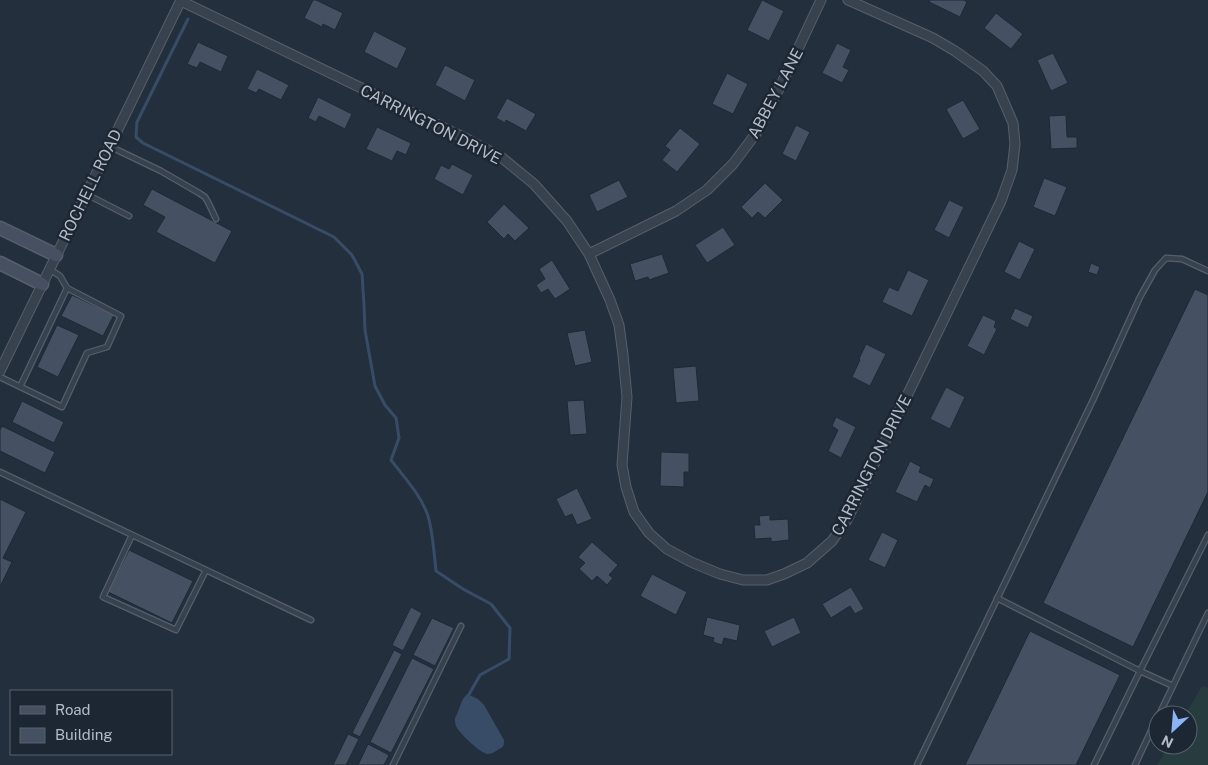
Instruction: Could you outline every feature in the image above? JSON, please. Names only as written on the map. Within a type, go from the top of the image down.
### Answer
[{"type":"street","name":"ABBEY LANE","points":[[589,254],[676,211],[707,190],[733,164],[757,132],[822,0]]},
{"type":"street","name":"CARRINGTON DRIVE","points":[[181,1],[467,139],[501,158],[534,184],[567,221],[589,254],[610,300],[618,325],[628,398],[622,465],[626,487],[634,512],[649,534],[666,549],[691,562],[720,574],[743,580],[767,580],[808,563],[832,542],[846,520],[1001,201],[1012,170],[1015,144],[1013,123],[997,86],[983,71],[955,50],[848,0]]},
{"type":"street","name":"ROCHELL ROAD","points":[[0,370],[181,1]]},
{"type":"street","points":[[0,228],[56,256]]},
{"type":"street","points":[[0,263],[42,284]]},
{"type":"lane","points":[[110,146],[161,171],[205,197],[216,219]]},
{"type":"lane","points":[[86,194],[129,216]]},
{"type":"lane","points":[[917,765],[1093,400],[1140,297],[1155,270],[1166,258],[1182,259],[1208,271]]},
{"type":"lane","points":[[0,377],[62,407],[87,353],[107,347],[121,316],[67,288],[60,276],[49,269]]},
{"type":"lane","points":[[20,387],[67,288]]},
{"type":"lane","points":[[0,472],[311,620]]},
{"type":"lane","points":[[132,535],[104,597],[176,630],[206,570]]},
{"type":"lane","points":[[1094,765],[1208,535]]},
{"type":"lane","points":[[997,598],[1172,686]]},
{"type":"lane","points":[[1163,705],[1208,613]]},
{"type":"lane","points":[[393,765],[461,626]]},
{"type":"lane","points":[[1135,765],[1148,737]]},
{"type":"green space","points":[[1202,686],[1208,688],[1208,765],[1157,765],[1163,755],[1198,755],[1198,705],[1191,705]]},
{"type":"water","points":[[467,694],[478,699],[484,705],[504,740],[503,747],[492,753],[488,754],[480,751],[456,726],[455,718]]},
{"type":"building","points":[[313,0],[343,13],[335,30],[323,24],[322,27],[304,18]]},
{"type":"building","points":[[762,0],[784,11],[769,41],[747,30]]},
{"type":"building","points":[[930,0],[964,0],[967,2],[960,17],[929,2]]},
{"type":"building","points":[[996,13],[1023,34],[1011,49],[984,28]]},
{"type":"building","points":[[374,31],[407,48],[397,69],[364,52]]},
{"type":"building","points":[[198,42],[228,56],[221,72],[200,62],[197,68],[187,64]]},
{"type":"building","points":[[837,43],[851,50],[843,67],[849,70],[842,83],[822,73]]},
{"type":"building","points":[[1053,53],[1068,83],[1051,91],[1037,60]]},
{"type":"building","points":[[445,65],[475,80],[465,101],[435,85]]},
{"type":"building","points":[[257,69],[289,85],[281,100],[259,89],[256,93],[247,89]]},
{"type":"building","points":[[727,73],[748,84],[733,114],[712,104]]},
{"type":"building","points":[[318,97],[352,114],[345,129],[319,116],[316,122],[308,118]]},
{"type":"building","points":[[507,98],[536,114],[526,131],[506,120],[505,123],[496,118]]},
{"type":"building","points":[[963,100],[980,129],[963,139],[946,109]]},
{"type":"building","points":[[1066,115],[1067,137],[1077,137],[1077,148],[1051,149],[1049,116]]},
{"type":"building","points":[[796,125],[810,132],[796,161],[782,154]]},
{"type":"building","points":[[377,127],[411,143],[406,155],[397,151],[392,161],[366,149]]},
{"type":"building","points":[[680,128],[700,144],[677,172],[662,160],[670,150],[665,146]]},
{"type":"building","points":[[452,164],[473,175],[463,195],[434,179],[441,165],[449,169]]},
{"type":"building","points":[[1044,178],[1067,187],[1055,216],[1033,207]]},
{"type":"building","points":[[619,180],[628,197],[597,212],[589,195]]},
{"type":"building","points":[[765,183],[783,200],[765,218],[758,212],[752,218],[741,207]]},
{"type":"building","points":[[152,189],[232,231],[215,263],[156,232],[165,217],[143,205]]},
{"type":"building","points":[[949,200],[964,207],[949,238],[934,230]]},
{"type":"building","points":[[504,204],[529,228],[515,241],[508,234],[504,239],[487,222]]},
{"type":"building","points":[[723,227],[735,245],[707,263],[695,245]]},
{"type":"building","points":[[1019,241],[1035,249],[1020,280],[1004,272]]},
{"type":"building","points":[[662,254],[669,273],[649,280],[648,277],[635,281],[630,264]]},
{"type":"building","points":[[552,260],[570,289],[555,299],[548,289],[541,293],[536,285],[545,279],[539,269]]},
{"type":"building","points":[[1091,263],[1100,267],[1097,275],[1088,272]]},
{"type":"building","points":[[908,270],[929,280],[912,316],[882,302],[889,287],[898,291]]},
{"type":"building","points":[[1195,289],[1208,295],[1208,492],[1133,647],[1043,603]]},
{"type":"building","points":[[72,295],[114,315],[103,336],[61,316]]},
{"type":"building","points":[[1015,308],[1033,316],[1028,328],[1010,319]]},
{"type":"building","points":[[983,315],[996,321],[994,327],[997,329],[984,355],[967,346]]},
{"type":"building","points":[[57,325],[79,335],[58,377],[37,367]]},
{"type":"building","points":[[585,330],[592,362],[575,366],[567,333]]},
{"type":"building","points":[[866,344],[886,354],[870,386],[852,377]]},
{"type":"building","points":[[696,366],[699,401],[676,403],[673,368]]},
{"type":"building","points":[[946,387],[965,397],[950,429],[930,419]]},
{"type":"building","points":[[584,400],[587,434],[570,435],[567,401]]},
{"type":"building","points":[[22,401],[64,422],[54,443],[12,422]]},
{"type":"building","points":[[836,417],[856,427],[841,458],[828,451],[838,430],[832,426]]},
{"type":"building","points":[[2,426],[55,452],[45,473],[0,451],[0,430]]},
{"type":"building","points":[[661,452],[689,453],[689,472],[684,472],[684,487],[660,486]]},
{"type":"building","points":[[910,461],[921,467],[919,472],[934,479],[930,488],[925,485],[917,502],[895,492]]},
{"type":"building","points":[[577,488],[592,519],[577,525],[572,514],[565,517],[556,499]]},
{"type":"building","points":[[0,499],[26,512],[3,558],[12,562],[0,587]]},
{"type":"building","points":[[770,515],[770,520],[788,519],[789,540],[771,542],[771,538],[755,539],[754,525],[760,525],[759,516]]},
{"type":"building","points":[[882,532],[898,540],[885,568],[868,560]]},
{"type":"building","points":[[592,542],[618,565],[609,575],[613,578],[607,585],[597,576],[592,581],[579,569],[585,563],[578,557]]},
{"type":"building","points":[[129,550],[193,581],[172,623],[108,592]]},
{"type":"building","points":[[652,574],[687,592],[676,615],[640,596]]},
{"type":"building","points":[[851,587],[864,609],[855,614],[850,606],[831,618],[822,604]]},
{"type":"building","points":[[411,607],[422,613],[403,651],[392,645]]},
{"type":"building","points":[[707,617],[740,625],[737,641],[724,638],[722,645],[713,642],[714,638],[703,635]]},
{"type":"building","points":[[794,617],[801,633],[772,647],[764,631]]},
{"type":"building","points":[[432,618],[454,628],[435,666],[413,655]]},
{"type":"building","points":[[1030,631],[1120,675],[1076,765],[965,765]]},
{"type":"building","points":[[394,650],[402,654],[360,737],[352,733]]},
{"type":"building","points":[[412,658],[434,669],[391,753],[370,742]]},
{"type":"building","points":[[348,734],[359,739],[346,765],[333,765]]},
{"type":"building","points":[[368,744],[389,755],[384,765],[358,765]]},
{"type":"waterway","points":[[188,19],[137,122],[136,137],[143,143],[334,237],[352,255],[362,274],[365,330],[375,386],[385,405],[396,418],[399,438],[391,460],[412,487],[425,508],[431,529],[436,571],[463,589],[491,604],[510,628],[509,659],[480,675],[467,698]]}]
